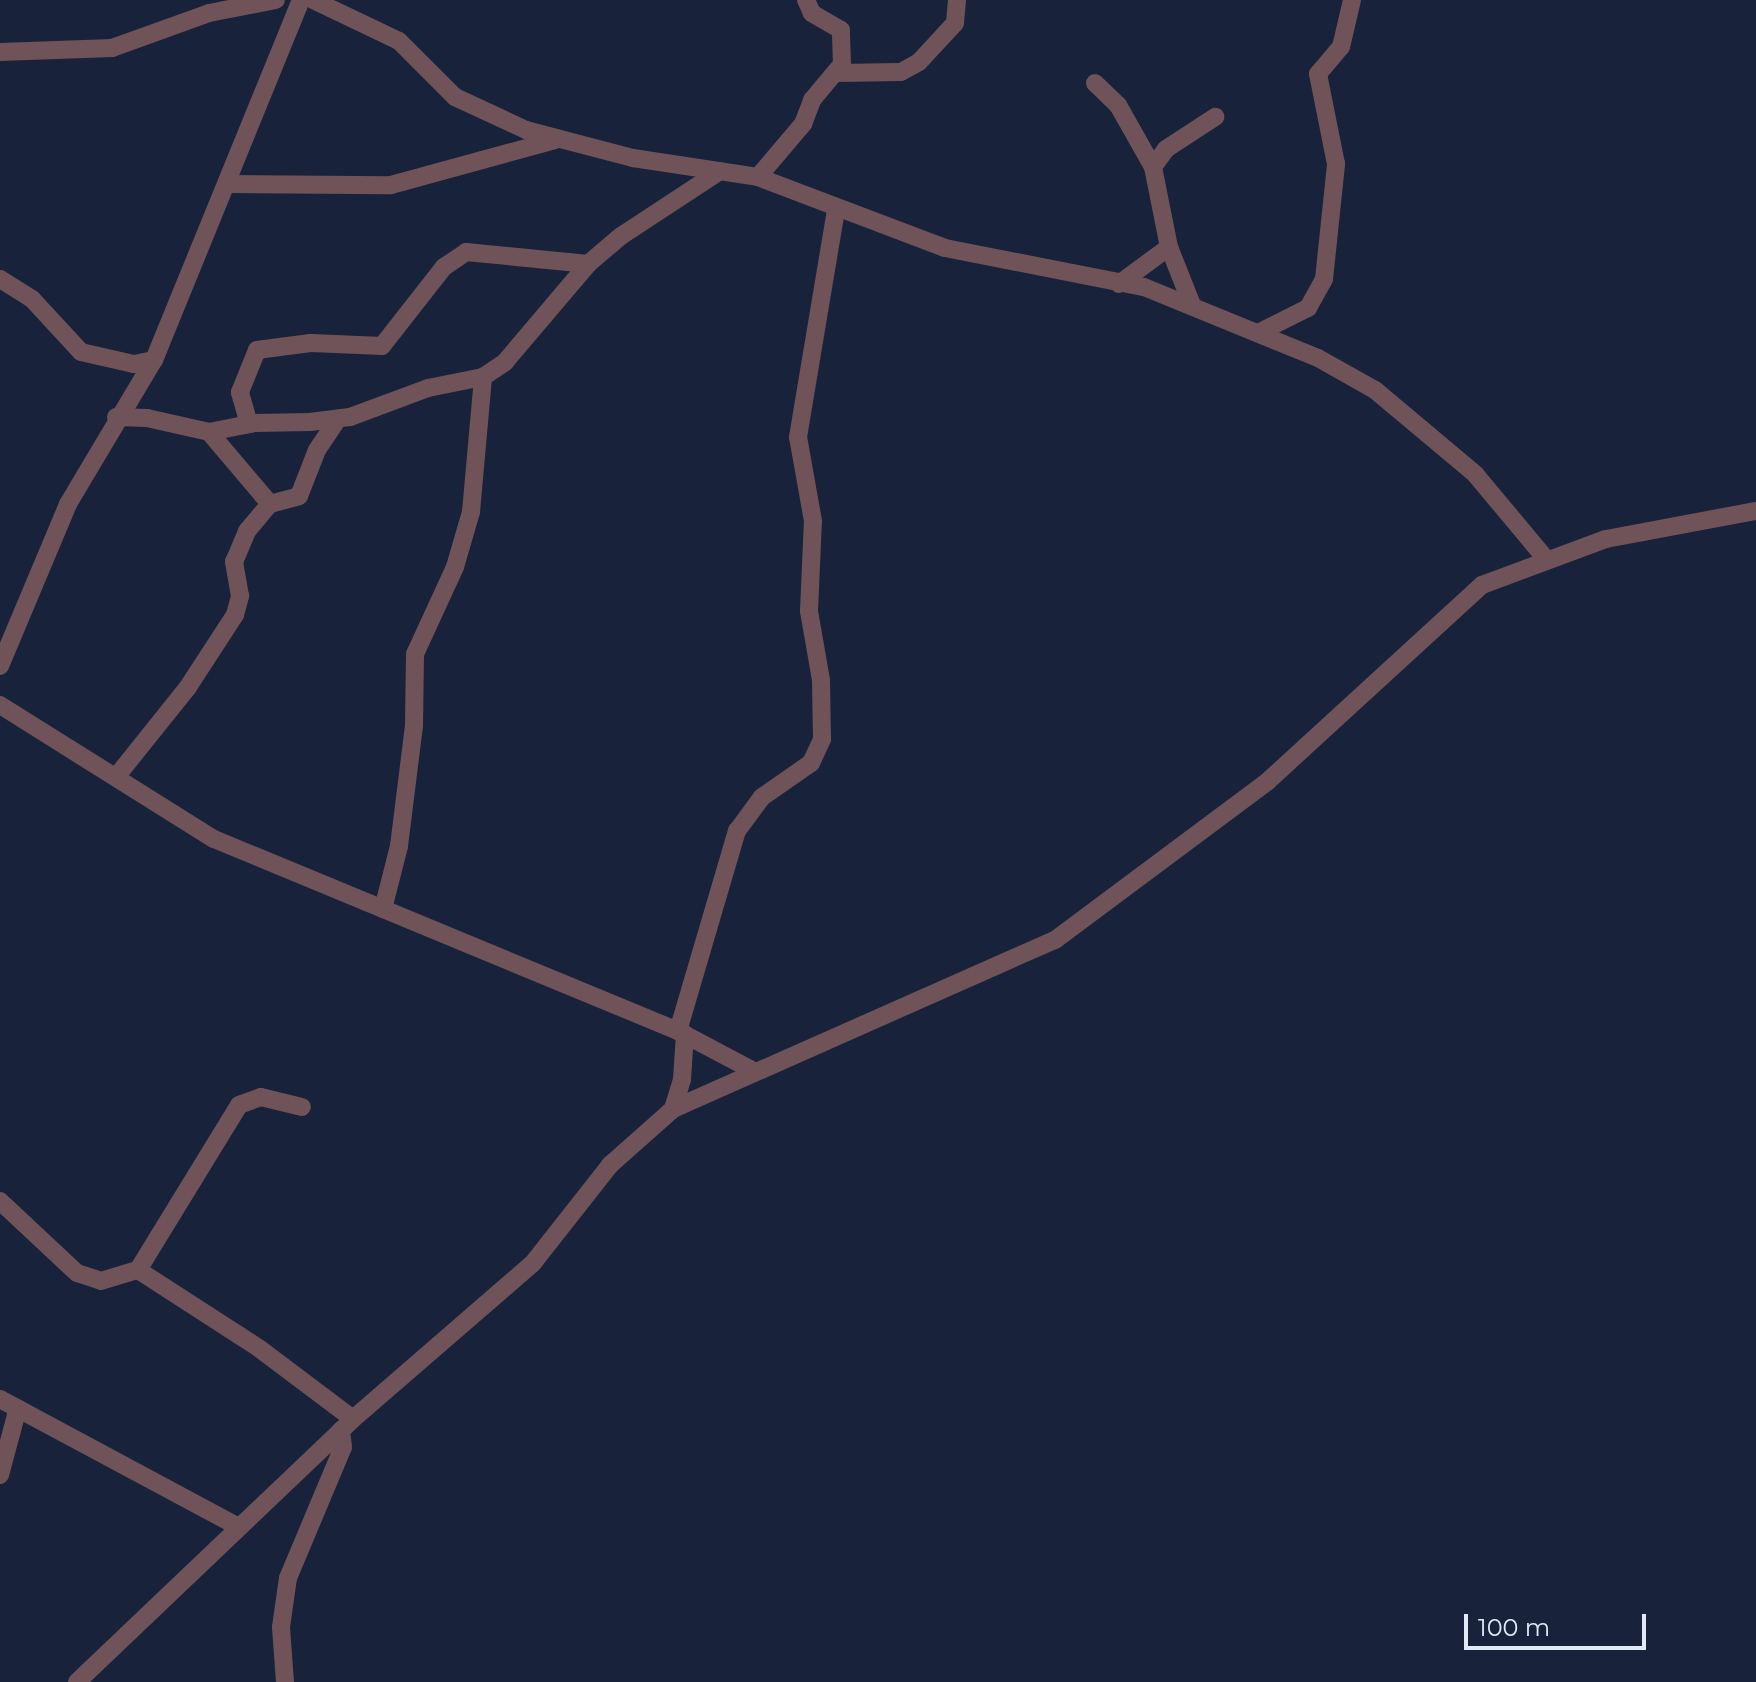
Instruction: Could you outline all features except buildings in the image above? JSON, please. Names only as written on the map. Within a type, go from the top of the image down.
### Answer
[{"type":"street","points":[[0,666],[5,641],[68,504],[116,417],[154,360],[301,0]]},
{"type":"street","points":[[313,0],[399,41],[455,97],[558,139],[633,158],[758,177],[945,248],[1144,287],[1260,332],[1375,390],[1475,474],[1547,560]]},
{"type":"street","points":[[758,177],[803,124],[818,92],[838,73],[845,51],[841,30],[812,13],[806,0]]},
{"type":"street","points":[[838,73],[901,72],[919,62],[955,23],[957,0]]},
{"type":"street","points":[[1260,332],[1308,308],[1324,279],[1336,164],[1318,74],[1341,47],[1352,0]]},
{"type":"street","points":[[0,52],[112,48],[209,13],[269,1]]},
{"type":"street","points":[[1095,83],[1118,105],[1153,167],[1169,247],[1192,305]]},
{"type":"street","points":[[1153,167],[1166,149],[1215,117]]},
{"type":"street","points":[[228,184],[391,185],[558,139]]},
{"type":"street","points":[[116,417],[147,418],[209,432],[249,424],[338,419],[428,388],[483,377],[505,362],[588,264],[621,236],[720,171]]},
{"type":"street","points":[[673,1109],[682,1079],[682,1032],[742,821],[762,797],[811,763],[822,739],[821,680],[809,611],[813,521],[798,437],[836,209]]},
{"type":"street","points":[[1119,284],[1169,247]]},
{"type":"street","points":[[249,424],[240,392],[257,350],[311,343],[382,346],[444,267],[466,252],[588,264]]},
{"type":"street","points":[[0,279],[32,299],[81,352],[134,364],[154,360]]},
{"type":"street","points":[[383,909],[399,846],[414,726],[415,654],[442,599],[469,523],[483,377]]},
{"type":"street","points":[[131,393],[147,418]]},
{"type":"street","points":[[116,777],[188,687],[235,615],[240,596],[234,562],[239,544],[270,504],[299,496],[317,450],[338,419]]},
{"type":"street","points":[[209,432],[270,504]]},
{"type":"street","points":[[77,1682],[237,1526],[347,1425],[533,1263],[610,1165],[673,1109],[1055,940],[1268,781],[1482,585],[1606,539],[1756,511]]},
{"type":"street","points":[[0,705],[214,839],[682,1032],[754,1071]]},
{"type":"street","points":[[0,1201],[88,1278],[101,1281],[138,1270],[239,1105],[261,1097],[302,1107]]},
{"type":"street","points":[[138,1270],[260,1349],[347,1425]]},
{"type":"street","points":[[0,1399],[237,1526]]},
{"type":"street","points":[[0,1475],[18,1408]]},
{"type":"street","points":[[285,1682],[281,1627],[288,1578],[343,1447],[347,1425]]}]
